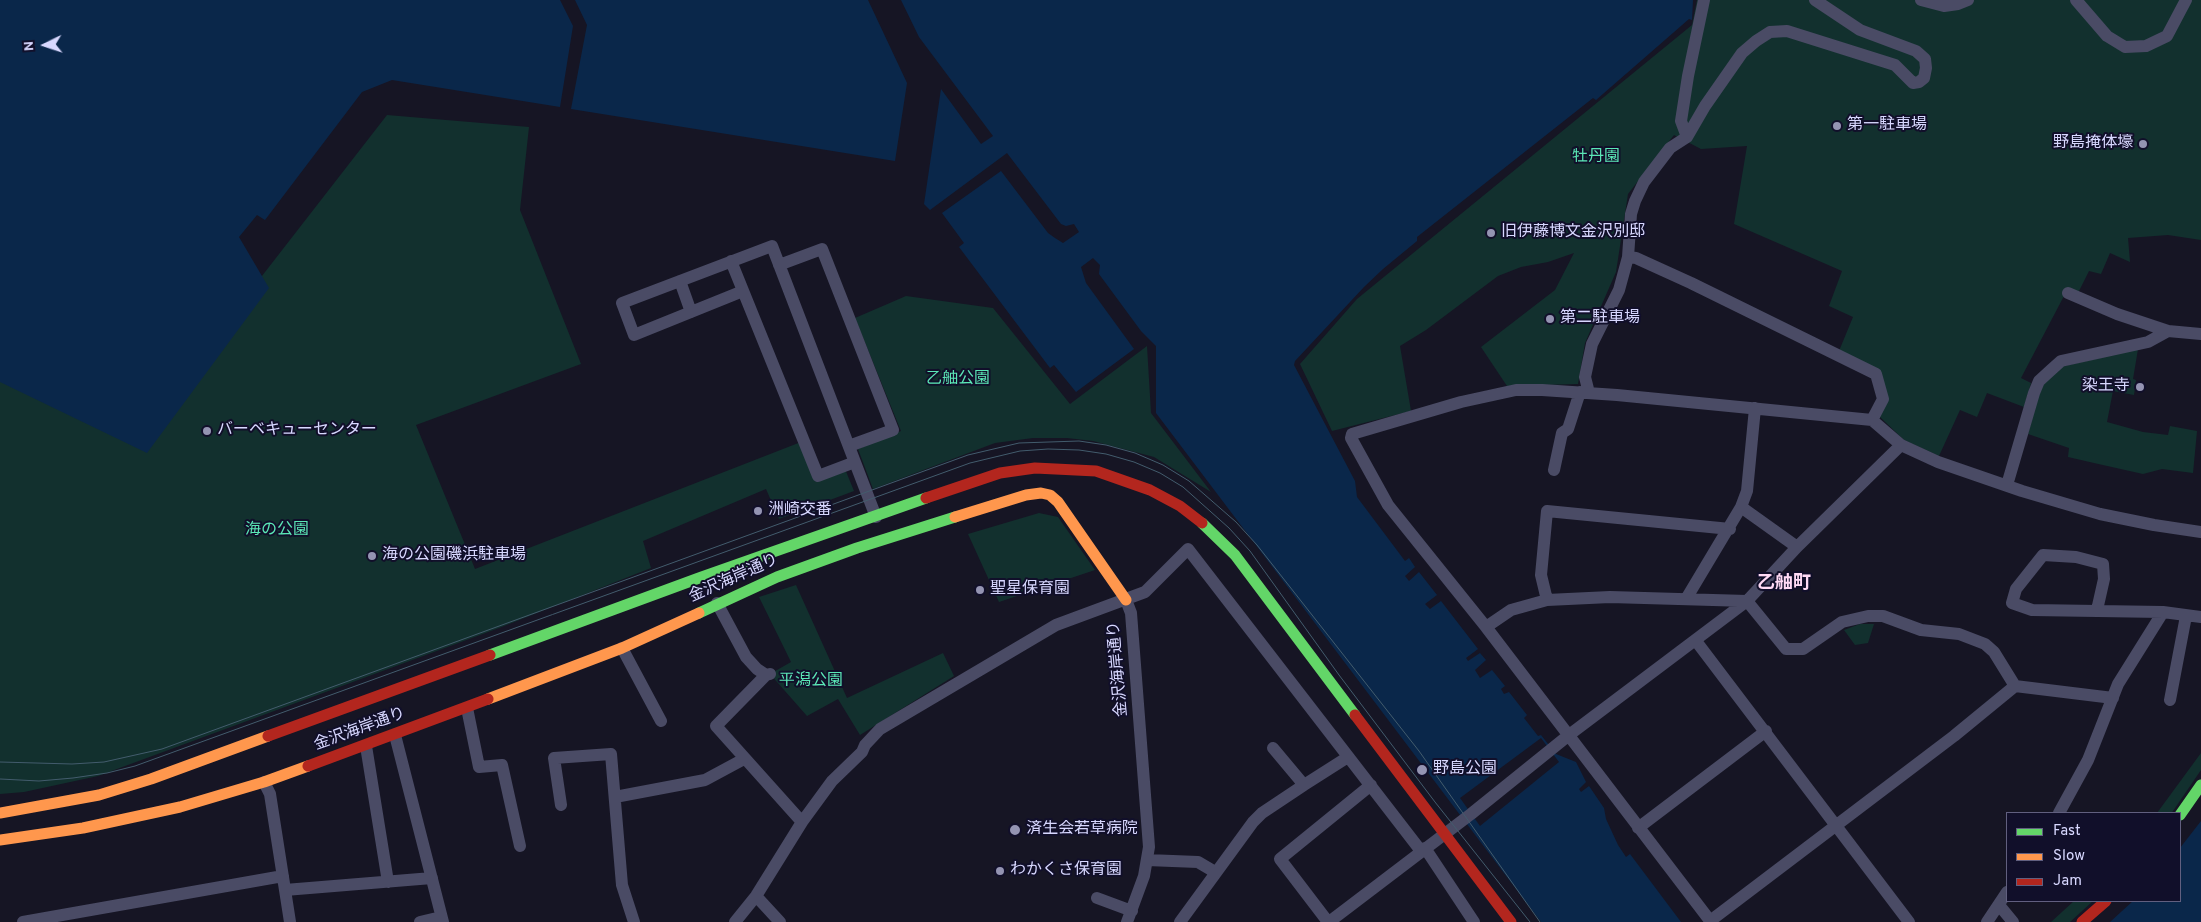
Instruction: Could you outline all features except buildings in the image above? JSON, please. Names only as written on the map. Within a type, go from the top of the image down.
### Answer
[{"type":"street","points":[[1687,137],[1681,121],[1704,0]]},
{"type":"street","points":[[1554,470],[1562,433],[1568,429],[1584,393],[1585,377],[1592,344],[1619,290],[1628,257],[1632,214],[1644,182],[1670,148],[1687,137],[1705,106],[1742,53],[1770,32],[1787,31],[1896,64],[1913,83],[1919,82],[1924,78],[1925,59],[1916,51],[1860,30],[1815,0]]},
{"type":"street","points":[[1920,0],[1944,6],[1968,0]]},
{"type":"street","points":[[2076,0],[2106,36],[2125,47],[2146,46],[2166,36],[2186,0]]},
{"type":"street","points":[[744,291],[634,335],[622,303],[772,246],[876,517]]},
{"type":"street","points":[[779,265],[822,249],[893,430],[849,446]]},
{"type":"street","points":[[1628,257],[1636,258],[1691,283],[1876,374],[1882,399],[1872,420]]},
{"type":"street","points":[[731,261],[818,476],[855,462]]},
{"type":"street","points":[[680,281],[691,312]]},
{"type":"street","points":[[2068,293],[2117,314],[2168,331],[2201,334]]},
{"type":"street","points":[[2007,485],[2039,381],[2061,362],[2148,342],[2168,331]]},
{"type":"street","points":[[2113,698],[2015,686],[1958,733],[1710,922],[1569,735],[1388,505],[1351,438],[1352,434],[1461,402],[1516,390],[1584,393],[1872,420],[1901,445],[1938,462],[2100,514],[2201,532]]},
{"type":"street","points":[[1686,599],[1730,529],[1747,491],[1755,408]]},
{"type":"street","points":[[1371,786],[1280,859],[1328,922],[1445,834],[1569,735],[1747,600],[1797,547],[1901,445]]},
{"type":"street","points":[[0,812],[99,795],[151,779],[699,578],[876,517],[967,483],[1000,473],[1035,468],[1096,471],[1150,490],[1180,506],[1210,529],[1235,555],[1510,921]]},
{"type":"street","name":"金沢海岸通り","points":[[0,840],[83,828],[145,814],[264,782],[366,746],[622,648],[777,577],[857,548],[1026,495],[1041,493],[1050,495],[1058,502],[1126,600],[1131,612],[1150,847],[1144,876],[1130,916]]},
{"type":"street","points":[[1741,507],[1797,547]]},
{"type":"street","points":[[1547,600],[1540,575],[1547,511],[1730,529]]},
{"type":"street","points":[[735,922],[756,896],[802,822],[832,781],[862,752],[865,745],[880,729],[1056,625],[1145,592],[1188,549],[1371,786],[1423,850],[1474,922]]},
{"type":"street","points":[[2097,610],[2104,579],[2103,564],[2076,557],[2043,555],[2016,589],[2012,603],[2032,610],[2163,612],[2201,617]]},
{"type":"street","points":[[1486,628],[1511,610],[1547,600],[1610,598],[1747,600]]},
{"type":"street","points":[[1747,600],[1786,649],[1803,649],[1842,622],[1868,616],[1883,616],[1921,630],[1959,634],[1985,644],[1994,652],[2015,686]]},
{"type":"street","points":[[717,603],[746,657],[768,675],[716,726],[802,822]]},
{"type":"street","points":[[2060,812],[2088,760],[2118,684],[2163,612]]},
{"type":"street","points":[[2170,700],[2186,616]]},
{"type":"street","points":[[1696,640],[1909,922]]},
{"type":"street","points":[[622,648],[661,721]]},
{"type":"street","points":[[467,708],[479,767],[502,765],[520,846]]},
{"type":"street","points":[[1638,828],[1766,731]]},
{"type":"street","points":[[395,735],[442,920],[420,922]]},
{"type":"street","points":[[366,746],[388,882]]},
{"type":"street","points":[[1273,748],[1304,785]]},
{"type":"street","points":[[561,805],[554,758],[611,754],[622,885],[634,922]]},
{"type":"street","points":[[1180,922],[1215,872],[1262,813],[1348,756]]},
{"type":"street","points":[[615,797],[705,780],[744,759]]},
{"type":"street","points":[[264,782],[270,794],[290,922]]},
{"type":"street","points":[[2181,814],[2201,785]]},
{"type":"street","points":[[1147,860],[1198,862],[1215,872]]},
{"type":"street","points":[[23,922],[283,876]]},
{"type":"street","points":[[285,890],[432,878]]},
{"type":"street","points":[[1987,922],[2006,894]]},
{"type":"street","points":[[756,896],[780,922]]},
{"type":"street","points":[[1097,898],[1130,916]]},
{"type":"street","points":[[2082,922],[2105,902]]},
{"type":"street","points":[[1999,905],[2013,922]]},
{"type":"green space","name":"牡丹園","points":[[1697,0],[2201,0],[2201,240],[2168,235],[2128,238],[2130,262],[2110,253],[2101,274],[2089,271],[2077,295],[2065,294],[2021,378],[2031,383],[2024,407],[1987,393],[1977,417],[1960,410],[1939,456],[1904,440],[1880,417],[1878,369],[1839,351],[1853,317],[1829,306],[1842,271],[1734,224],[1747,146],[1701,149],[1674,135],[1628,194],[1616,272],[1585,343],[1578,384],[1507,386],[1481,347],[1555,290],[1574,253],[1548,262],[1521,267],[1498,276],[1426,330],[1400,346],[1411,411],[1332,431],[1300,364],[1357,299],[1692,25]]},
{"type":"green space","name":"海の公園","points":[[387,115],[529,127],[520,210],[581,364],[416,425],[475,569],[801,442],[816,480],[845,469],[854,491],[779,519],[766,489],[643,541],[651,568],[499,628],[98,776],[24,792],[0,794],[0,360],[140,433]]},
{"type":"green space","name":"乙舳公園","points":[[906,296],[993,308],[1070,404],[1147,346],[1151,413],[1211,492],[1154,457],[1093,441],[1067,438],[1033,438],[995,443],[873,489],[858,449],[901,431],[855,318]]},
{"type":"green space","points":[[2138,349],[2133,379],[2136,380],[2134,395],[2113,391],[2107,422],[2143,432],[2168,435],[2170,426],[2197,431],[2193,473],[2162,469],[2143,474],[2068,457],[2069,448],[2028,434],[2039,389],[2060,367]]},
{"type":"green space","points":[[1039,513],[1058,517],[1095,570],[999,602],[968,534]]},
{"type":"green space","name":"平潟公園","points":[[796,585],[847,698],[943,653],[954,676],[860,735],[838,699],[807,716],[770,674],[791,662],[759,597]]},
{"type":"green space","points":[[1860,624],[1874,624],[1868,643],[1855,645],[1844,630]]},
{"type":"green space","points":[[2201,753],[2201,770],[2173,811],[2158,812]]},
{"type":"green space","points":[[2073,902],[2092,902],[2070,922],[2051,922]]},
{"type":"water","points":[[0,0],[560,0],[573,26],[560,107],[392,80],[362,92],[265,220],[257,215],[239,237],[269,288],[147,453],[0,382]]},
{"type":"water","points":[[575,0],[868,0],[907,83],[895,161],[571,109],[587,25]]},
{"type":"water","points":[[901,0],[1693,0],[1692,20],[1689,19],[1596,100],[1593,98],[1417,237],[1417,241],[1364,287],[1295,361],[1294,365],[1355,481],[1357,497],[1405,561],[1409,558],[1415,567],[1405,576],[1409,581],[1419,572],[1437,595],[1425,604],[1430,609],[1441,601],[1478,649],[1466,658],[1468,661],[1480,653],[1486,660],[1475,670],[1480,678],[1492,670],[1505,686],[1501,689],[1504,694],[1509,692],[1527,715],[1524,718],[1538,736],[1541,735],[1556,754],[1576,762],[1586,782],[1579,789],[1581,792],[1589,786],[1604,808],[1606,819],[1626,857],[1630,854],[1681,922],[1541,922],[1156,413],[1156,346],[1141,331],[1099,274],[1100,265],[1093,258],[1081,267],[1086,283],[1134,349],[1076,392],[1054,365],[1050,368],[959,247],[964,243],[942,213],[1001,171],[1048,233],[1063,243],[1079,232],[1074,224],[1066,226],[1061,224],[1007,153],[930,210],[924,204],[941,89],[981,144],[993,136],[919,37]]},
{"type":"water","points":[[2201,821],[2201,922],[2110,922],[2132,902],[2181,902],[2181,847]]},
{"type":"pier","points":[[1541,738],[1559,762],[1480,826],[1460,798]]},
{"type":"tram line","points":[[0,762],[72,764],[104,762],[162,749],[968,455],[1019,443],[1079,441],[1106,445],[1135,453],[1163,465],[1189,481],[1236,522],[1257,545],[1419,751],[1540,922]]},
{"type":"tram line","points":[[0,779],[39,781],[73,778],[107,773],[135,766],[970,463],[1020,451],[1048,449],[1079,450],[1106,454],[1134,462],[1160,473],[1183,487],[1229,528],[1250,551],[1339,675],[1435,802],[1530,922]]},
{"type":"traffic: fast","points":[[490,655],[699,578],[926,498]]},
{"type":"traffic: fast","points":[[699,613],[777,577],[857,548],[955,517]]},
{"type":"traffic: fast","points":[[1202,523],[1235,555],[1355,715]]},
{"type":"traffic: fast","points":[[2181,814],[2201,785]]},
{"type":"traffic: slow","points":[[955,517],[1026,495],[1041,493],[1050,495],[1058,502],[1126,600]]},
{"type":"traffic: slow","points":[[488,699],[622,648],[699,613]]},
{"type":"traffic: slow","points":[[0,813],[99,795],[151,779],[268,736]]},
{"type":"traffic: slow","points":[[0,840],[83,828],[180,807],[264,782],[308,766]]},
{"type":"traffic: jam","points":[[926,498],[1000,473],[1035,468],[1096,471],[1150,490],[1180,506],[1202,523]]},
{"type":"traffic: jam","points":[[268,736],[490,655]]},
{"type":"traffic: jam","points":[[308,766],[488,699]]},
{"type":"traffic: jam","points":[[1355,715],[1511,922]]},
{"type":"traffic: jam","points":[[2082,922],[2105,902]]},
{"type":"place","name":"第一駐車場","points":[[1837,126]]},
{"type":"place","name":"野島掩体壕","points":[[2143,144]]},
{"type":"place","name":"旧伊藤博文金沢別邸","points":[[1491,233]]},
{"type":"place","name":"第二駐車場","points":[[1550,319]]},
{"type":"place","name":"染王寺","points":[[2140,387]]},
{"type":"place","name":"バーベキューセンター","points":[[207,431]]},
{"type":"place","name":"洲崎交番","points":[[758,511]]},
{"type":"place","name":"海の公園磯浜駐車場","points":[[372,556]]},
{"type":"place","name":"聖星保育園","points":[[980,590]]},
{"type":"place","name":"野島公園","points":[[1422,770]]},
{"type":"place","name":"済生会若草病院","points":[[1015,830]]},
{"type":"place","name":"わかくさ保育園","points":[[1000,871]]},
{"type":"district","name":"乙舳町","points":[[1784,584]]}]
